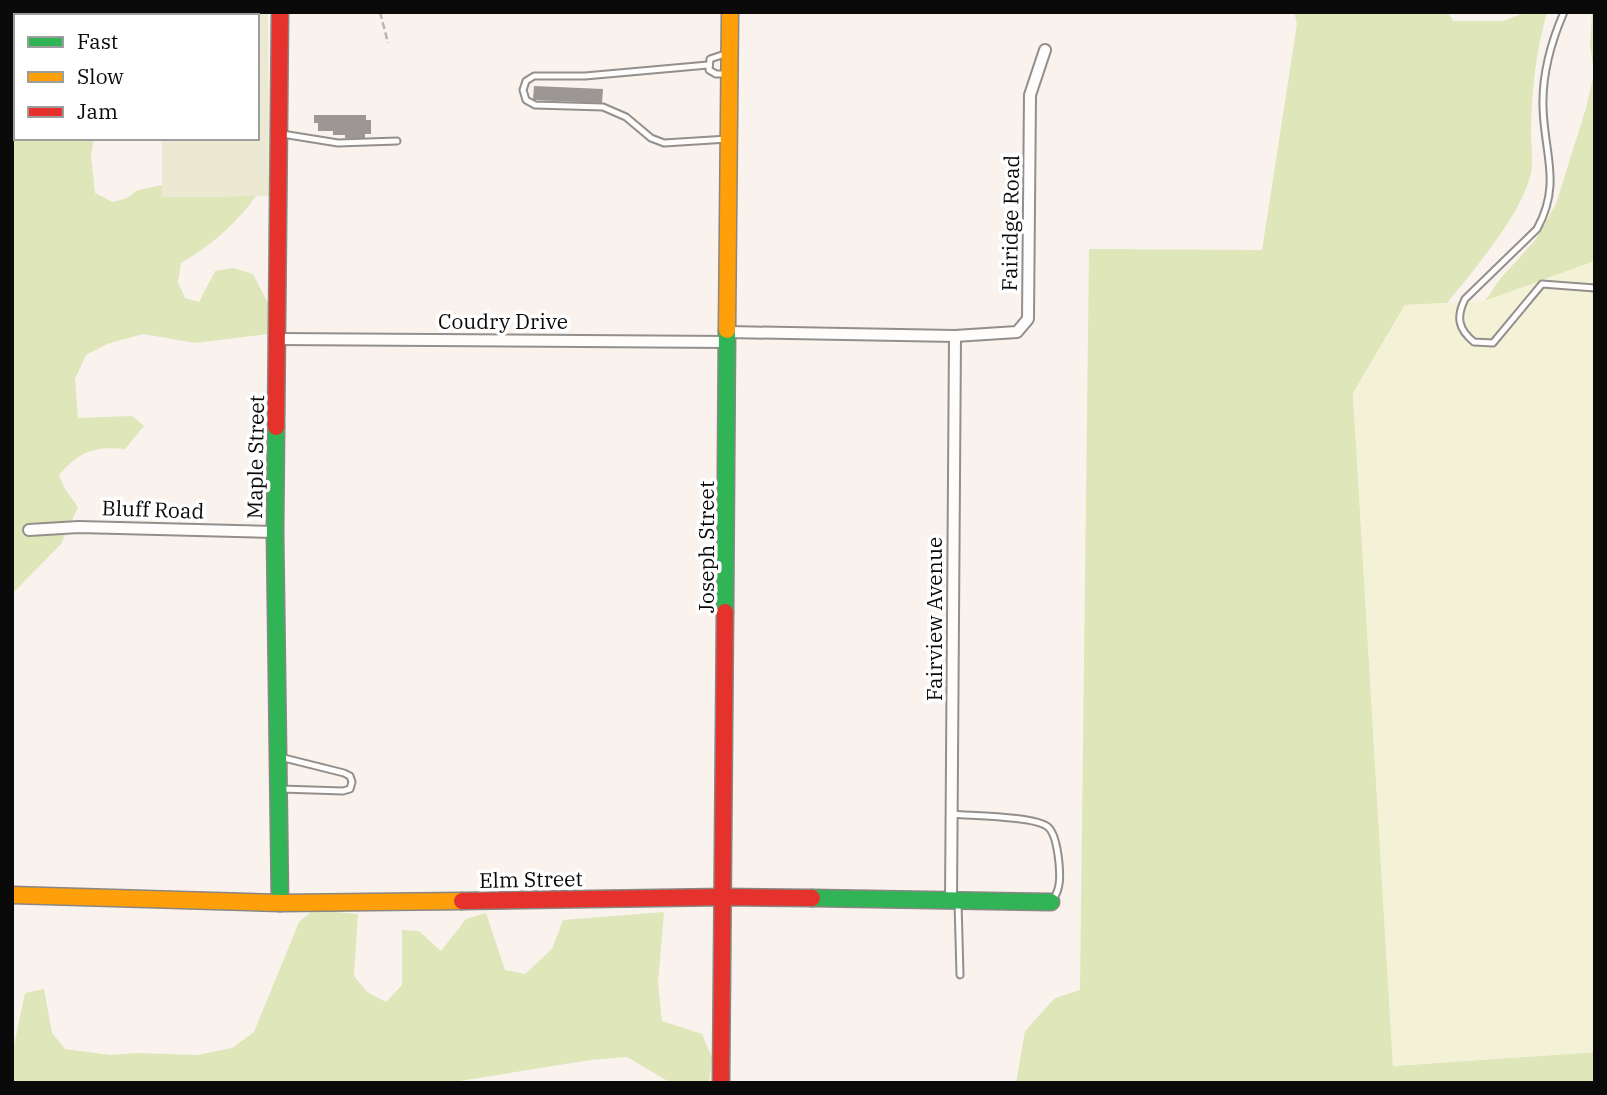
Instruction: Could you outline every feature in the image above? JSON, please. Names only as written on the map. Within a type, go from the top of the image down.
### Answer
[{"type":"street","name":"Maple Street","points":[[280,12],[275,532],[280,903]]},
{"type":"street","name":"Joseph Street","points":[[721,1083],[730,12]]},
{"type":"street","name":"Fairidge Road","points":[[955,336],[1017,332],[1028,319],[1030,94],[1045,50]]},
{"type":"street","name":"Coudry Drive","points":[[278,339],[955,336]]},
{"type":"street","name":"Fairview Avenue","points":[[954,902],[951,814],[955,336]]},
{"type":"street","name":"Bluff Road","points":[[29,530],[79,527],[275,532]]},
{"type":"street","name":"Elm Street","points":[[12,895],[280,903],[724,897],[1051,902]]},
{"type":"lane","points":[[1564,12],[1551,41],[1546,67],[1543,107],[1552,185],[1542,220],[1537,229],[1465,299],[1458,313],[1460,327],[1474,342],[1493,343],[1542,284],[1595,288]]},
{"type":"lane","points":[[730,52],[715,56],[710,59],[708,65],[709,71],[716,74],[730,74]]},
{"type":"lane","points":[[708,65],[584,76],[534,76],[526,81],[523,90],[526,100],[535,105],[603,107],[626,117],[651,138],[664,143],[730,139]]},
{"type":"lane","points":[[279,133],[338,143],[397,141]]},
{"type":"lane","points":[[278,756],[344,773],[350,776],[352,782],[350,789],[343,791],[278,789]]},
{"type":"lane","points":[[951,814],[1026,820],[1048,827],[1053,835],[1059,859],[1057,894],[1051,902]]},
{"type":"lane","points":[[954,902],[960,975]]},
{"type":"path","points":[[380,12],[388,43]]},
{"type":"green space","points":[[12,12],[115,12],[14,14],[14,140],[94,140],[91,156],[95,193],[113,202],[127,198],[138,190],[162,185],[162,197],[256,196],[222,234],[181,263],[178,282],[185,298],[199,302],[215,271],[233,268],[253,274],[268,303],[268,334],[195,343],[143,334],[107,344],[86,355],[75,379],[78,418],[132,416],[144,426],[125,449],[88,452],[73,461],[59,475],[78,507],[61,544],[12,594]]},
{"type":"green space","points":[[1294,12],[1448,12],[1453,21],[1503,21],[1527,12],[1547,12],[1533,88],[1532,167],[1521,201],[1498,238],[1447,303],[1405,305],[1353,393],[1393,1066],[1595,1052],[1595,1083],[1016,1083],[1025,1031],[1055,998],[1080,990],[1089,249],[1262,250],[1297,24]]},
{"type":"green space","points":[[1592,12],[1595,12],[1595,261],[1485,301],[1500,279],[1536,239],[1556,204],[1594,73],[1590,46]]},
{"type":"green space","points":[[313,910],[358,914],[354,976],[367,992],[386,1002],[402,985],[402,930],[419,931],[441,951],[466,919],[486,913],[505,970],[525,974],[552,949],[563,920],[664,912],[658,983],[662,1021],[702,1034],[712,1058],[709,1083],[671,1083],[627,1057],[591,1060],[447,1083],[12,1083],[12,1055],[25,993],[44,989],[52,1033],[65,1049],[110,1055],[197,1055],[232,1048],[254,1032],[299,922]]},
{"type":"shaded area","points":[[268,12],[269,196],[162,197],[162,140],[259,140],[259,14],[138,14]]},
{"type":"shaded area","points":[[1595,261],[1595,1052],[1393,1066],[1353,393],[1405,305],[1485,301]]},
{"type":"building","points":[[534,86],[603,89],[602,103],[533,100]]},
{"type":"building","points":[[314,115],[366,115],[366,120],[371,120],[371,134],[365,134],[365,138],[345,138],[345,135],[333,135],[333,131],[318,131]]},
{"type":"traffic: fast","points":[[725,612],[727,330]]},
{"type":"traffic: fast","points":[[276,427],[280,903]]},
{"type":"traffic: fast","points":[[812,898],[1051,902]]},
{"type":"traffic: slow","points":[[727,330],[730,12]]},
{"type":"traffic: slow","points":[[12,895],[280,903],[462,901]]},
{"type":"traffic: jam","points":[[276,427],[280,12]]},
{"type":"traffic: jam","points":[[721,1083],[725,612]]},
{"type":"traffic: jam","points":[[462,901],[812,898]]}]
